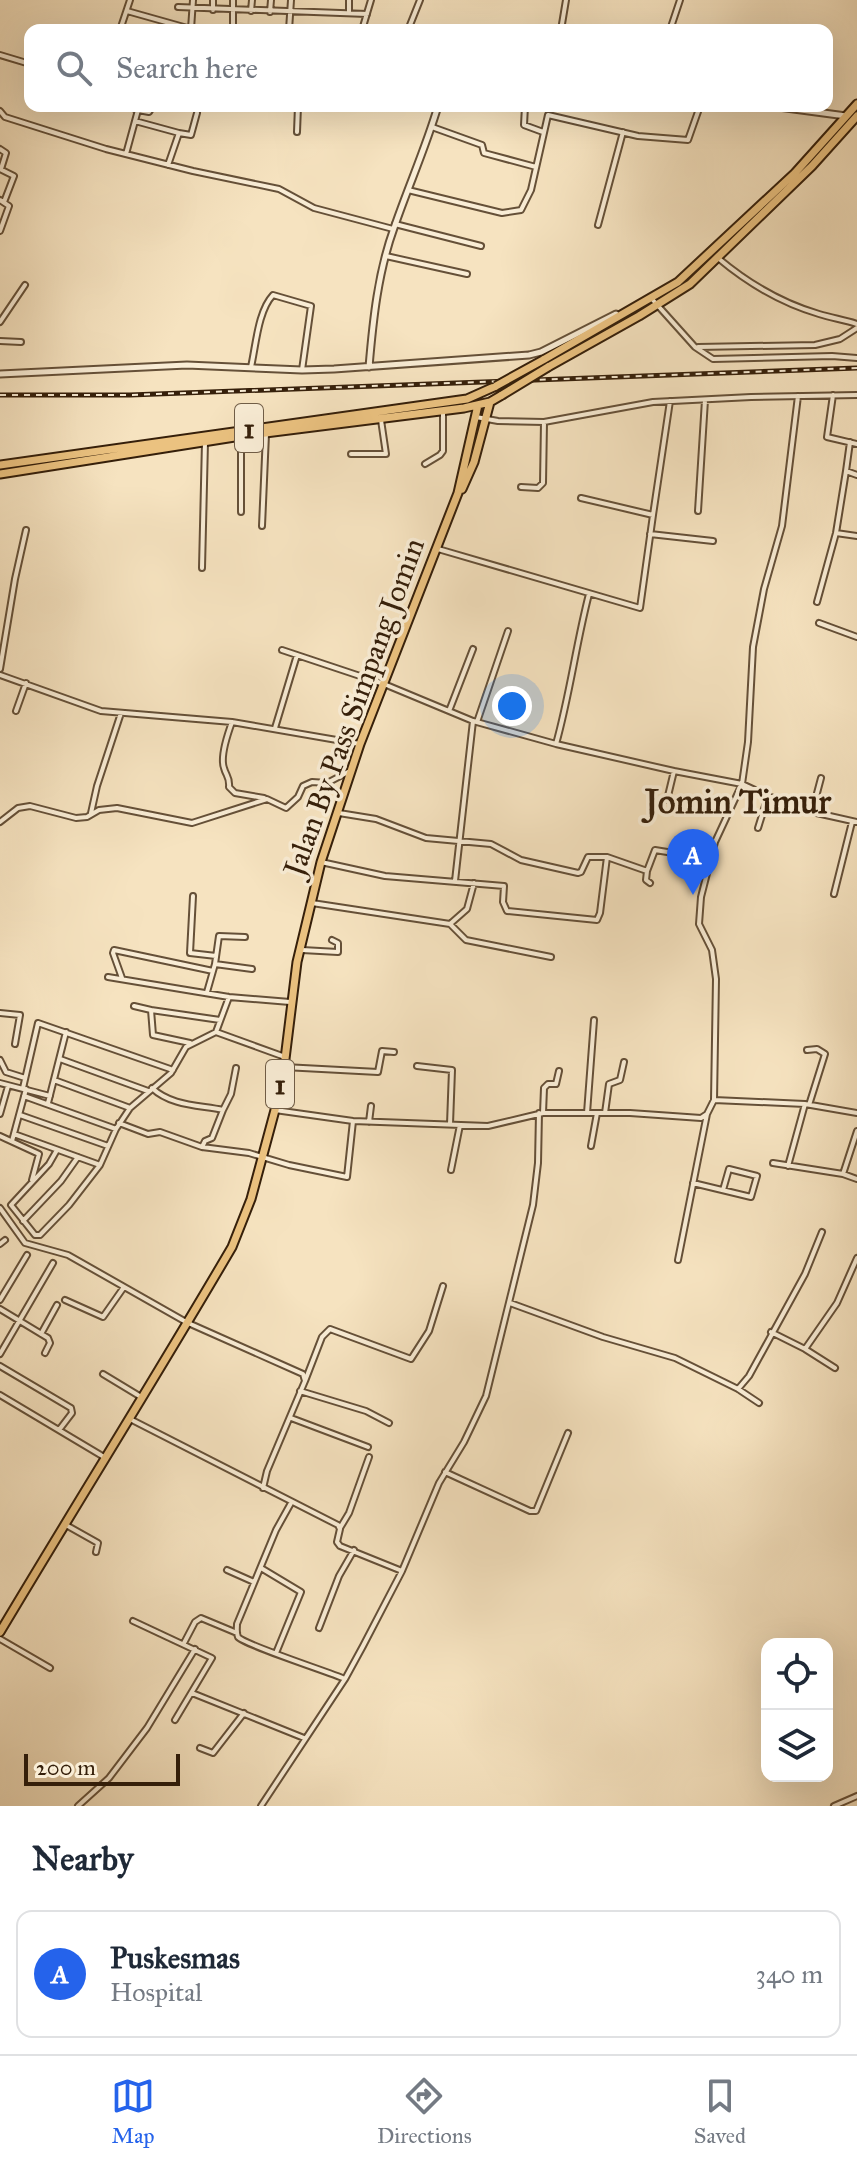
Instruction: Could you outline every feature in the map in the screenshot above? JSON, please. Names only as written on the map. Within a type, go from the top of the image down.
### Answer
[{"type":"highway","name":"1","points":[[0,465],[467,399],[546,363],[690,284],[812,166],[854,119],[857,104]]},
{"type":"highway","name":"1","points":[[654,302],[702,263],[854,119]]},
{"type":"highway","name":"1","points":[[0,474],[241,436],[464,408],[490,402],[546,363]]},
{"type":"highway","name":"Jalan By Pass Simpang Jomin","points":[[0,1632],[236,1238],[275,1110],[284,1067],[299,950],[321,862],[350,771],[458,493],[472,439],[490,402]]},
{"type":"highway","name":"Jalan By Pass Simpang Jomin","points":[[458,493],[470,472],[481,418],[478,405]]},
{"type":"highway","points":[[464,408],[470,418],[472,439]]},
{"type":"street","points":[[122,24],[130,0]]},
{"type":"street","points":[[191,24],[193,0]]},
{"type":"street","points":[[213,0],[213,10]]},
{"type":"street","points":[[233,0],[233,24]]},
{"type":"street","points":[[251,11],[252,0]]},
{"type":"street","points":[[270,12],[271,0]]},
{"type":"street","points":[[289,24],[291,0]]},
{"type":"street","points":[[310,11],[311,0]]},
{"type":"street","points":[[349,0],[349,13]]},
{"type":"street","points":[[364,24],[371,0]]},
{"type":"street","points":[[410,24],[420,0]]},
{"type":"street","points":[[562,24],[566,0]]},
{"type":"street","points":[[672,24],[680,0]]},
{"type":"street","points":[[178,7],[367,14]]},
{"type":"street","points":[[127,11],[173,24]]},
{"type":"street","points":[[0,55],[24,62]]},
{"type":"street","points":[[0,111],[5,117],[126,154],[279,189],[314,208],[481,246]]},
{"type":"street","points":[[126,154],[137,112]]},
{"type":"street","points":[[297,132],[298,112]]},
{"type":"street","points":[[369,367],[373,322],[386,256],[436,112]]},
{"type":"street","points":[[525,112],[524,125],[543,132]]},
{"type":"street","points":[[408,190],[502,213],[516,212],[527,202],[547,116],[551,114],[652,138],[689,140],[698,112]]},
{"type":"street","points":[[809,112],[854,119]]},
{"type":"street","points":[[135,121],[191,135],[197,113]]},
{"type":"street","points":[[432,127],[482,145],[484,153],[536,167]]},
{"type":"street","points":[[598,225],[623,132]]},
{"type":"street","points":[[168,165],[179,133]]},
{"type":"street","points":[[0,149],[6,153],[0,169],[14,176],[2,201],[9,206],[0,231]]},
{"type":"street","points":[[386,256],[467,274]]},
{"type":"street","points":[[718,258],[747,282],[778,300],[857,326]]},
{"type":"street","points":[[0,322],[25,285]]},
{"type":"street","points":[[251,369],[261,322],[269,298],[273,295],[311,306],[302,370]]},
{"type":"street","points":[[654,302],[695,347],[713,359],[857,358]]},
{"type":"street","points":[[0,372],[10,374],[161,365],[302,370],[534,355],[616,314],[634,313]]},
{"type":"street","points":[[695,347],[815,345],[840,339],[857,326]]},
{"type":"street","points":[[0,341],[21,342]]},
{"type":"street","points":[[833,395],[827,435],[857,444]]},
{"type":"street","points":[[481,418],[544,422],[670,401],[857,395]]},
{"type":"street","points":[[678,1260],[707,1114],[714,1100],[715,962],[699,919],[704,879],[722,823],[742,784],[748,742],[754,638],[782,526],[798,396]]},
{"type":"street","points":[[698,511],[705,400]]},
{"type":"street","points":[[436,548],[641,608],[670,401]]},
{"type":"street","points":[[425,464],[443,451],[443,411]]},
{"type":"street","points":[[351,454],[386,454],[381,419]]},
{"type":"street","points":[[521,487],[538,488],[543,483],[544,422]]},
{"type":"street","points":[[262,526],[266,434]]},
{"type":"street","points":[[241,436],[241,512]]},
{"type":"street","points":[[202,568],[205,442]]},
{"type":"street","points":[[817,602],[836,533],[850,442]]},
{"type":"street","points":[[846,471],[857,475]]},
{"type":"street","points":[[581,498],[653,515]]},
{"type":"street","points":[[0,669],[26,530]]},
{"type":"street","points":[[836,533],[857,536]]},
{"type":"street","points":[[650,534],[713,541]]},
{"type":"street","points":[[556,744],[570,694],[575,651],[589,594]]},
{"type":"street","points":[[819,623],[857,637]]},
{"type":"street","points":[[455,881],[475,721],[508,631]]},
{"type":"street","points":[[449,711],[473,649]]},
{"type":"street","points":[[282,650],[384,684],[475,721],[556,744],[742,784],[812,812],[855,822],[834,894]]},
{"type":"street","points":[[275,728],[297,655]]},
{"type":"street","points":[[0,675],[89,708],[232,722],[360,744]]},
{"type":"street","points":[[16,711],[26,683]]},
{"type":"street","points":[[91,813],[121,713]]},
{"type":"street","points":[[232,722],[224,760],[230,789],[244,795],[267,799],[286,808],[298,797],[303,786],[312,782],[327,783],[350,771]]},
{"type":"street","points":[[667,800],[674,771]]},
{"type":"street","points":[[812,812],[821,778]]},
{"type":"street","points":[[758,828],[768,796]]},
{"type":"street","points":[[0,822],[22,806],[76,818],[117,808],[192,823],[267,799]]},
{"type":"street","points":[[337,812],[376,819],[426,838],[491,844],[521,860],[580,873],[587,857],[607,857],[647,871]]},
{"type":"street","points":[[650,883],[646,880],[647,871],[655,850],[710,859]]},
{"type":"street","points":[[321,862],[385,876],[504,886],[503,902],[507,911],[598,920],[607,857]]},
{"type":"street","points":[[450,924],[467,909],[474,883]]},
{"type":"street","points":[[193,896],[190,953],[216,956]]},
{"type":"street","points":[[310,903],[450,924],[466,940],[551,957]]},
{"type":"street","points":[[207,992],[220,935],[245,937]]},
{"type":"street","points":[[299,950],[337,952],[338,943],[332,940]]},
{"type":"street","points":[[122,978],[114,950],[213,971]]},
{"type":"street","points":[[215,964],[252,969]]},
{"type":"street","points":[[108,977],[229,997],[290,1002]]},
{"type":"street","points":[[216,1032],[229,997]]},
{"type":"street","points":[[134,1006],[220,1020]]},
{"type":"street","points":[[151,1010],[153,1035],[192,1043]]},
{"type":"street","points":[[1,1015],[20,1015],[15,1044]]},
{"type":"street","points":[[587,1113],[594,1020]]},
{"type":"street","points":[[12,1141],[24,1096],[36,1023],[173,1070]]},
{"type":"street","points":[[48,1103],[66,1032]]},
{"type":"street","points":[[57,1150],[49,1164],[11,1205],[33,1234],[40,1235],[69,1205],[100,1165],[130,1108],[173,1070],[183,1051],[192,1043],[216,1032],[285,1057]]},
{"type":"street","points":[[788,1166],[825,1054],[817,1049],[807,1050]]},
{"type":"street","points":[[284,1067],[377,1072],[381,1068],[382,1051],[394,1052]]},
{"type":"street","points":[[60,1059],[179,1103],[223,1110]]},
{"type":"street","points":[[0,1060],[6,1072],[25,1079]]},
{"type":"street","points":[[605,1113],[609,1084],[620,1080],[624,1062]]},
{"type":"street","points":[[417,1066],[452,1070],[450,1124]]},
{"type":"street","points":[[202,1147],[205,1141],[212,1138],[231,1094],[236,1068]]},
{"type":"street","points":[[261,1806],[345,1679],[402,1571],[445,1472],[464,1442],[486,1396],[537,1179],[544,1088],[556,1084],[559,1071]]},
{"type":"street","points":[[54,1080],[130,1108]]},
{"type":"street","points":[[0,1083],[50,1096]]},
{"type":"street","points":[[0,1114],[8,1086]]},
{"type":"street","points":[[24,1096],[148,1134],[160,1132],[202,1147],[263,1157],[347,1177],[353,1121]]},
{"type":"street","points":[[714,1100],[807,1104],[857,1113]]},
{"type":"street","points":[[369,1122],[371,1106]]},
{"type":"street","points":[[275,1110],[353,1121],[496,1126],[541,1113],[605,1113],[692,1119],[707,1114]]},
{"type":"street","points":[[591,1146],[597,1113]]},
{"type":"street","points":[[20,1115],[109,1146]]},
{"type":"street","points":[[451,1170],[460,1125]]},
{"type":"street","points":[[843,1174],[857,1131]]},
{"type":"street","points":[[14,1134],[100,1165]]},
{"type":"street","points":[[0,1136],[39,1154],[31,1182]]},
{"type":"street","points":[[23,1221],[61,1181],[78,1157]]},
{"type":"street","points":[[773,1163],[857,1179]]},
{"type":"street","points":[[693,1183],[751,1197],[757,1176],[728,1169],[723,1190]]},
{"type":"street","points":[[0,1208],[25,1243],[68,1255],[186,1322],[299,1371],[305,1381]]},
{"type":"street","points":[[738,1389],[749,1376],[805,1274],[822,1232]]},
{"type":"street","points":[[0,1300],[27,1255]]},
{"type":"street","points":[[805,1349],[837,1303],[857,1258]]},
{"type":"street","points":[[0,1354],[53,1263]]},
{"type":"street","points":[[263,1488],[267,1471],[322,1337],[330,1329],[411,1359],[429,1331],[443,1286]]},
{"type":"street","points":[[65,1300],[103,1317],[124,1287]]},
{"type":"street","points":[[510,1303],[603,1337],[675,1358],[738,1389],[759,1403]]},
{"type":"street","points":[[41,1334],[57,1305]]},
{"type":"street","points":[[0,1309],[49,1341],[45,1353]]},
{"type":"street","points":[[771,1332],[835,1368]]},
{"type":"street","points":[[0,1366],[71,1408],[72,1413],[59,1430]]},
{"type":"street","points":[[103,1374],[141,1397]]},
{"type":"street","points":[[300,1391],[366,1411],[389,1423]]},
{"type":"street","points":[[0,1395],[104,1457]]},
{"type":"street","points":[[291,1418],[368,1447]]},
{"type":"street","points":[[130,1419],[340,1528]]},
{"type":"street","points":[[445,1472],[534,1511],[544,1496],[568,1433]]},
{"type":"street","points":[[369,1457],[349,1513],[340,1528],[337,1543],[402,1571]]},
{"type":"street","points":[[291,1503],[276,1530],[237,1624],[237,1633],[241,1639],[345,1679]]},
{"type":"street","points":[[64,1524],[98,1543],[96,1552]]},
{"type":"street","points":[[319,1628],[339,1576],[354,1550]]},
{"type":"street","points":[[261,1568],[301,1592],[276,1653]]},
{"type":"street","points":[[227,1570],[255,1582]]},
{"type":"street","points":[[184,1643],[195,1622],[201,1618],[237,1633]]},
{"type":"street","points":[[133,1621],[212,1659],[175,1720]]},
{"type":"street","points":[[0,1639],[50,1668]]},
{"type":"street","points":[[78,1806],[109,1778],[147,1728],[195,1649]]},
{"type":"street","points":[[192,1693],[304,1738]]},
{"type":"street","points":[[200,1748],[213,1753],[244,1713]]},
{"type":"street","points":[[834,1806],[857,1796]]},
{"type":"railway","points":[[0,395],[130,395],[857,368]]},
{"type":"place","name":"Puskesmas","points":[[693,895]]},
{"type":"district","name":"Jomin Timur","points":[[738,801]]}]
